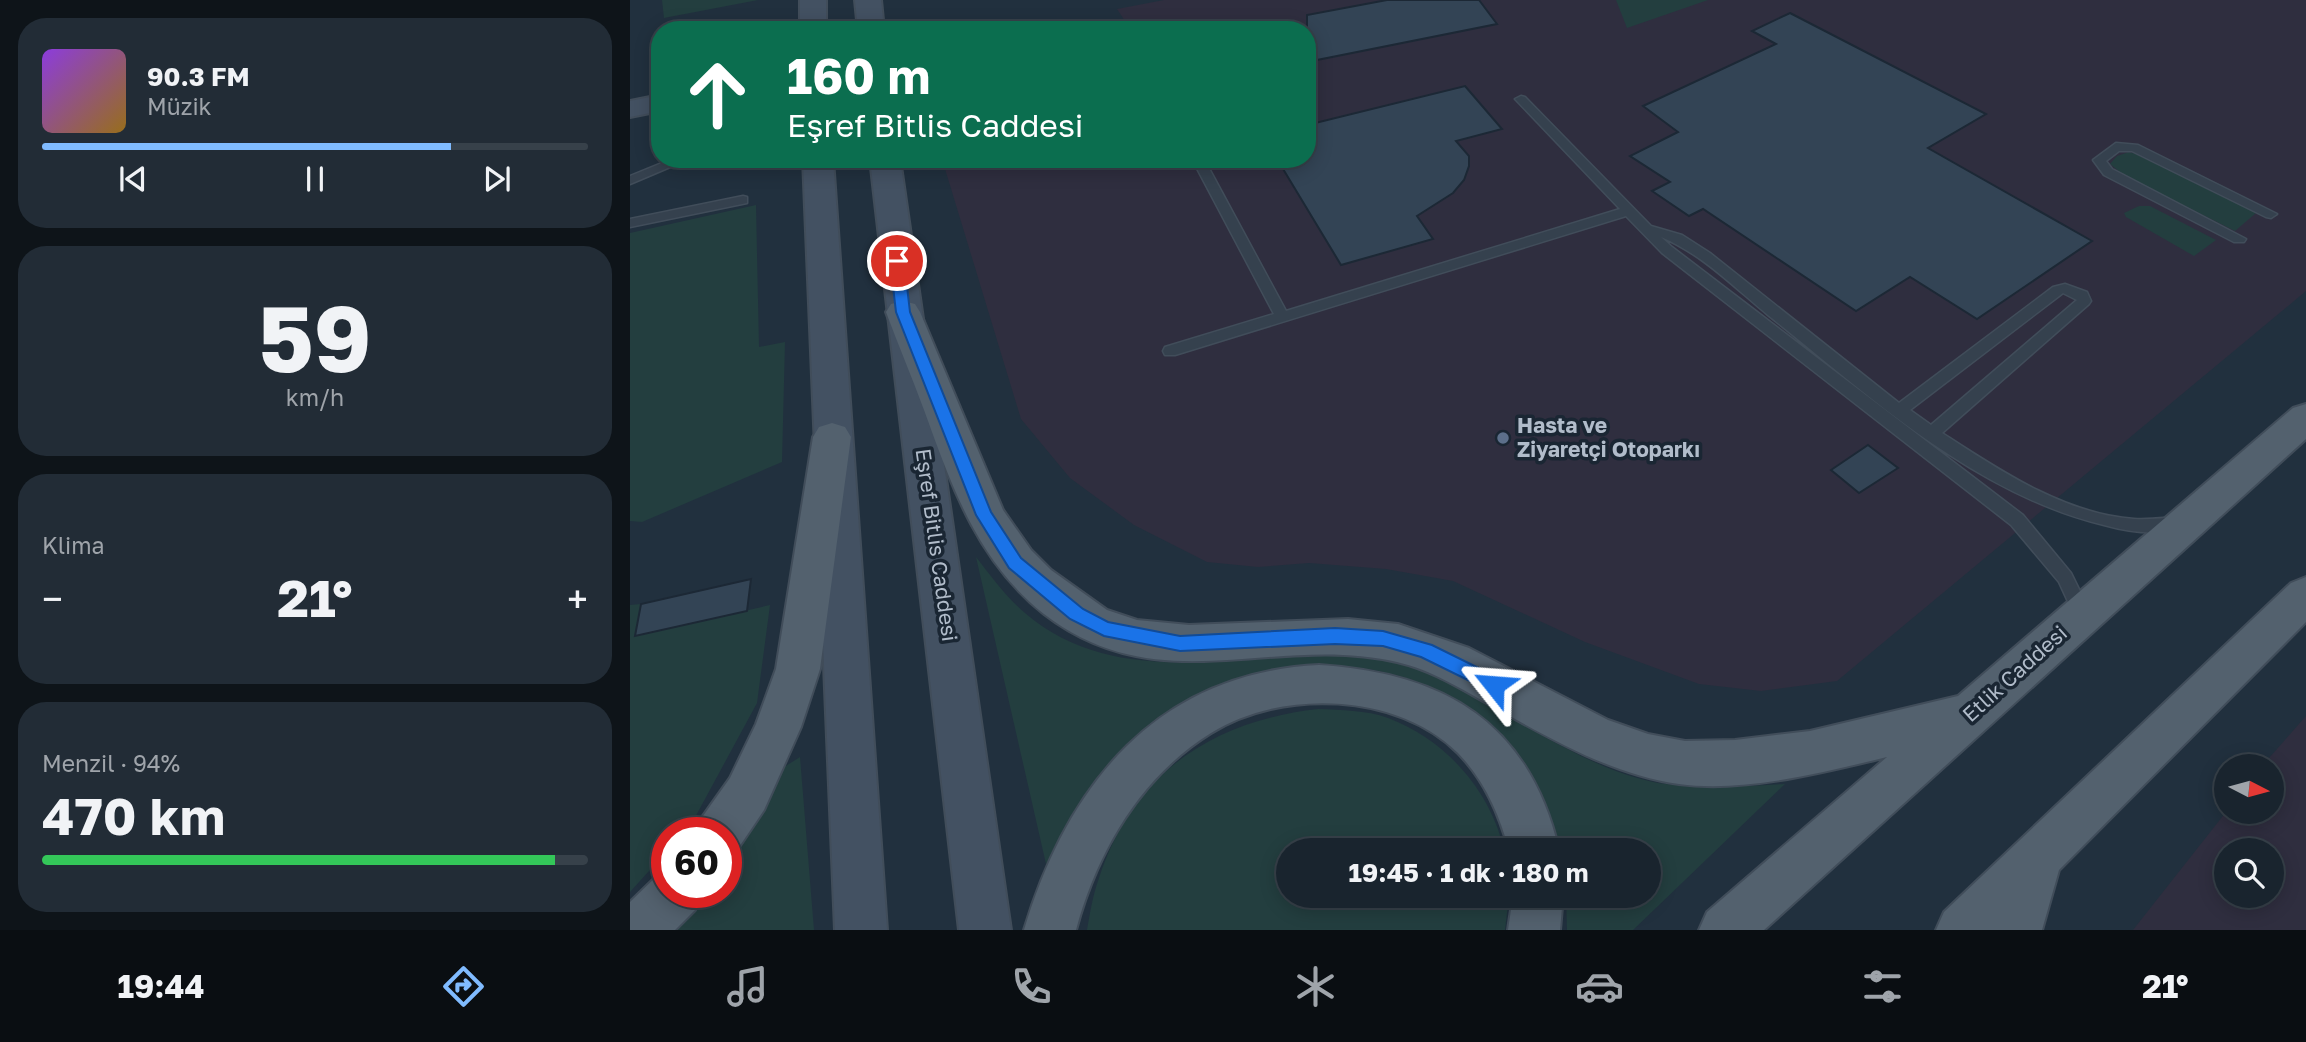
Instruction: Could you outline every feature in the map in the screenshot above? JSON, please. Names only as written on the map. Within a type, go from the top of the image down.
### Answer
[{"type":"main road","points":[[813,0],[813,21]]},
{"type":"main road","points":[[868,0],[869,21]]},
{"type":"main road","points":[[630,109],[651,105]]},
{"type":"main road","points":[[818,168],[861,930]]},
{"type":"main road","name":"Eşref Bitlis Caddesi","points":[[886,168],[985,930]]},
{"type":"main road","points":[[903,312],[967,476],[1003,548],[1050,595],[1104,629],[1180,643],[1207,645],[1335,636],[1383,638],[1426,650],[1453,662],[1620,746],[1677,762],[1727,763],[1801,755],[1889,736],[1972,712]]},
{"type":"main road","name":"Etlik Caddesi","points":[[1725,930],[2306,418]]},
{"type":"main road","points":[[731,817],[747,794],[778,727],[799,669],[832,437]]},
{"type":"main road","points":[[1962,930],[2306,595]]},
{"type":"main road","points":[[1050,930],[1056,901],[1085,837],[1113,795],[1158,747],[1207,712],[1246,694],[1281,687],[1313,683],[1369,690],[1420,705],[1452,722],[1483,747],[1508,783],[1528,824],[1531,838]]},
{"type":"main road","points":[[2016,930],[2038,857]]},
{"type":"main road","points":[[639,930],[661,908]]},
{"type":"main road","points":[[1534,930],[1537,908]]},
{"type":"lane","points":[[1521,99],[1644,229],[1804,358],[2017,520],[2066,578],[2082,614]]},
{"type":"lane","points":[[2239,239],[2108,172],[2099,160],[2116,147],[2134,148],[2272,214]]},
{"type":"lane","points":[[630,180],[660,168]]},
{"type":"lane","points":[[1203,168],[1281,315]]},
{"type":"lane","points":[[630,223],[743,200]]},
{"type":"lane","points":[[1170,351],[1628,211]]},
{"type":"lane","points":[[1644,229],[1672,237],[1710,261],[1900,410],[1992,472],[2069,507],[2129,525],[2186,522]]},
{"type":"lane","points":[[1900,410],[2058,290],[2065,288],[2082,295],[2084,301],[1932,433]]},
{"type":"shaded area","points":[[1164,0],[2306,0],[2306,291],[1837,681],[1761,691],[1699,684],[1585,642],[1453,581],[1386,569],[1309,563],[1258,567],[1207,562],[1134,525],[1070,478],[1021,419],[945,168],[1316,168],[1316,21],[1125,21],[1117,9]]},
{"type":"shaded area","points":[[2306,716],[2306,930],[2133,930],[2217,824],[2284,824],[2284,754],[2273,754]]},
{"type":"green space","points":[[662,0],[758,0],[664,18]]},
{"type":"green space","points":[[1616,0],[1708,0],[1627,28]]},
{"type":"green space","points":[[2129,152],[2256,213],[2235,231],[2125,176],[2110,164],[2117,156]]},
{"type":"green space","points":[[756,205],[759,347],[785,342],[782,462],[642,522],[630,521],[630,233]]},
{"type":"green space","points":[[2139,206],[2150,206],[2216,240],[2194,256],[2126,217],[2124,213]]},
{"type":"green space","points":[[976,557],[1025,613],[1054,634],[1086,648],[1118,657],[1186,662],[1333,655],[1390,660],[1431,672],[1540,734],[1618,772],[1658,783],[1690,786],[1785,784],[1661,903],[1661,838],[1554,838],[1535,800],[1491,730],[1445,694],[1400,676],[1352,667],[1302,667],[1253,676],[1206,692],[1163,716],[1113,759],[1091,787],[1046,864]]},
{"type":"green space","points":[[641,604],[636,636],[770,605],[757,703],[695,817],[651,817],[651,869],[630,892],[630,605]]},
{"type":"green space","points":[[1318,709],[1353,711],[1380,715],[1409,727],[1446,753],[1477,788],[1501,838],[1276,838],[1276,908],[1508,908],[1505,930],[1087,930],[1097,884],[1114,841],[1133,809],[1155,782],[1182,759],[1211,740],[1280,715]]},
{"type":"green space","points":[[800,757],[814,930],[667,930],[688,908],[742,908],[742,836],[762,807],[781,769]]},
{"type":"green space","points":[[1566,908],[1656,908],[1633,930],[1567,930]]},
{"type":"building","points":[[1387,0],[1479,0],[1497,24],[1316,60],[1316,21],[1307,21],[1307,15]]},
{"type":"building","points":[[1790,13],[1986,114],[1928,148],[2092,241],[1977,319],[1910,277],[1856,311],[1703,209],[1689,216],[1652,191],[1670,182],[1630,156],[1678,132],[1643,106],[1776,44],[1752,31]]},
{"type":"building","points":[[1465,86],[1502,129],[1456,141],[1469,156],[1464,180],[1453,193],[1417,216],[1433,239],[1341,265],[1282,168],[1316,168],[1316,123]]},
{"type":"building","points":[[1868,445],[1898,468],[1859,493],[1831,470]]},
{"type":"building","points":[[751,579],[747,611],[635,636],[641,604]]},
{"type":"place","name":"Hasta ve Ziyaretçi Otoparkı","points":[[1503,438]]},
{"type":"route","points":[[897,261],[903,312],[984,515],[1015,563],[1050,595],[1076,614],[1104,629],[1180,643],[1207,645],[1335,636],[1383,638],[1426,650],[1494,685]]}]
